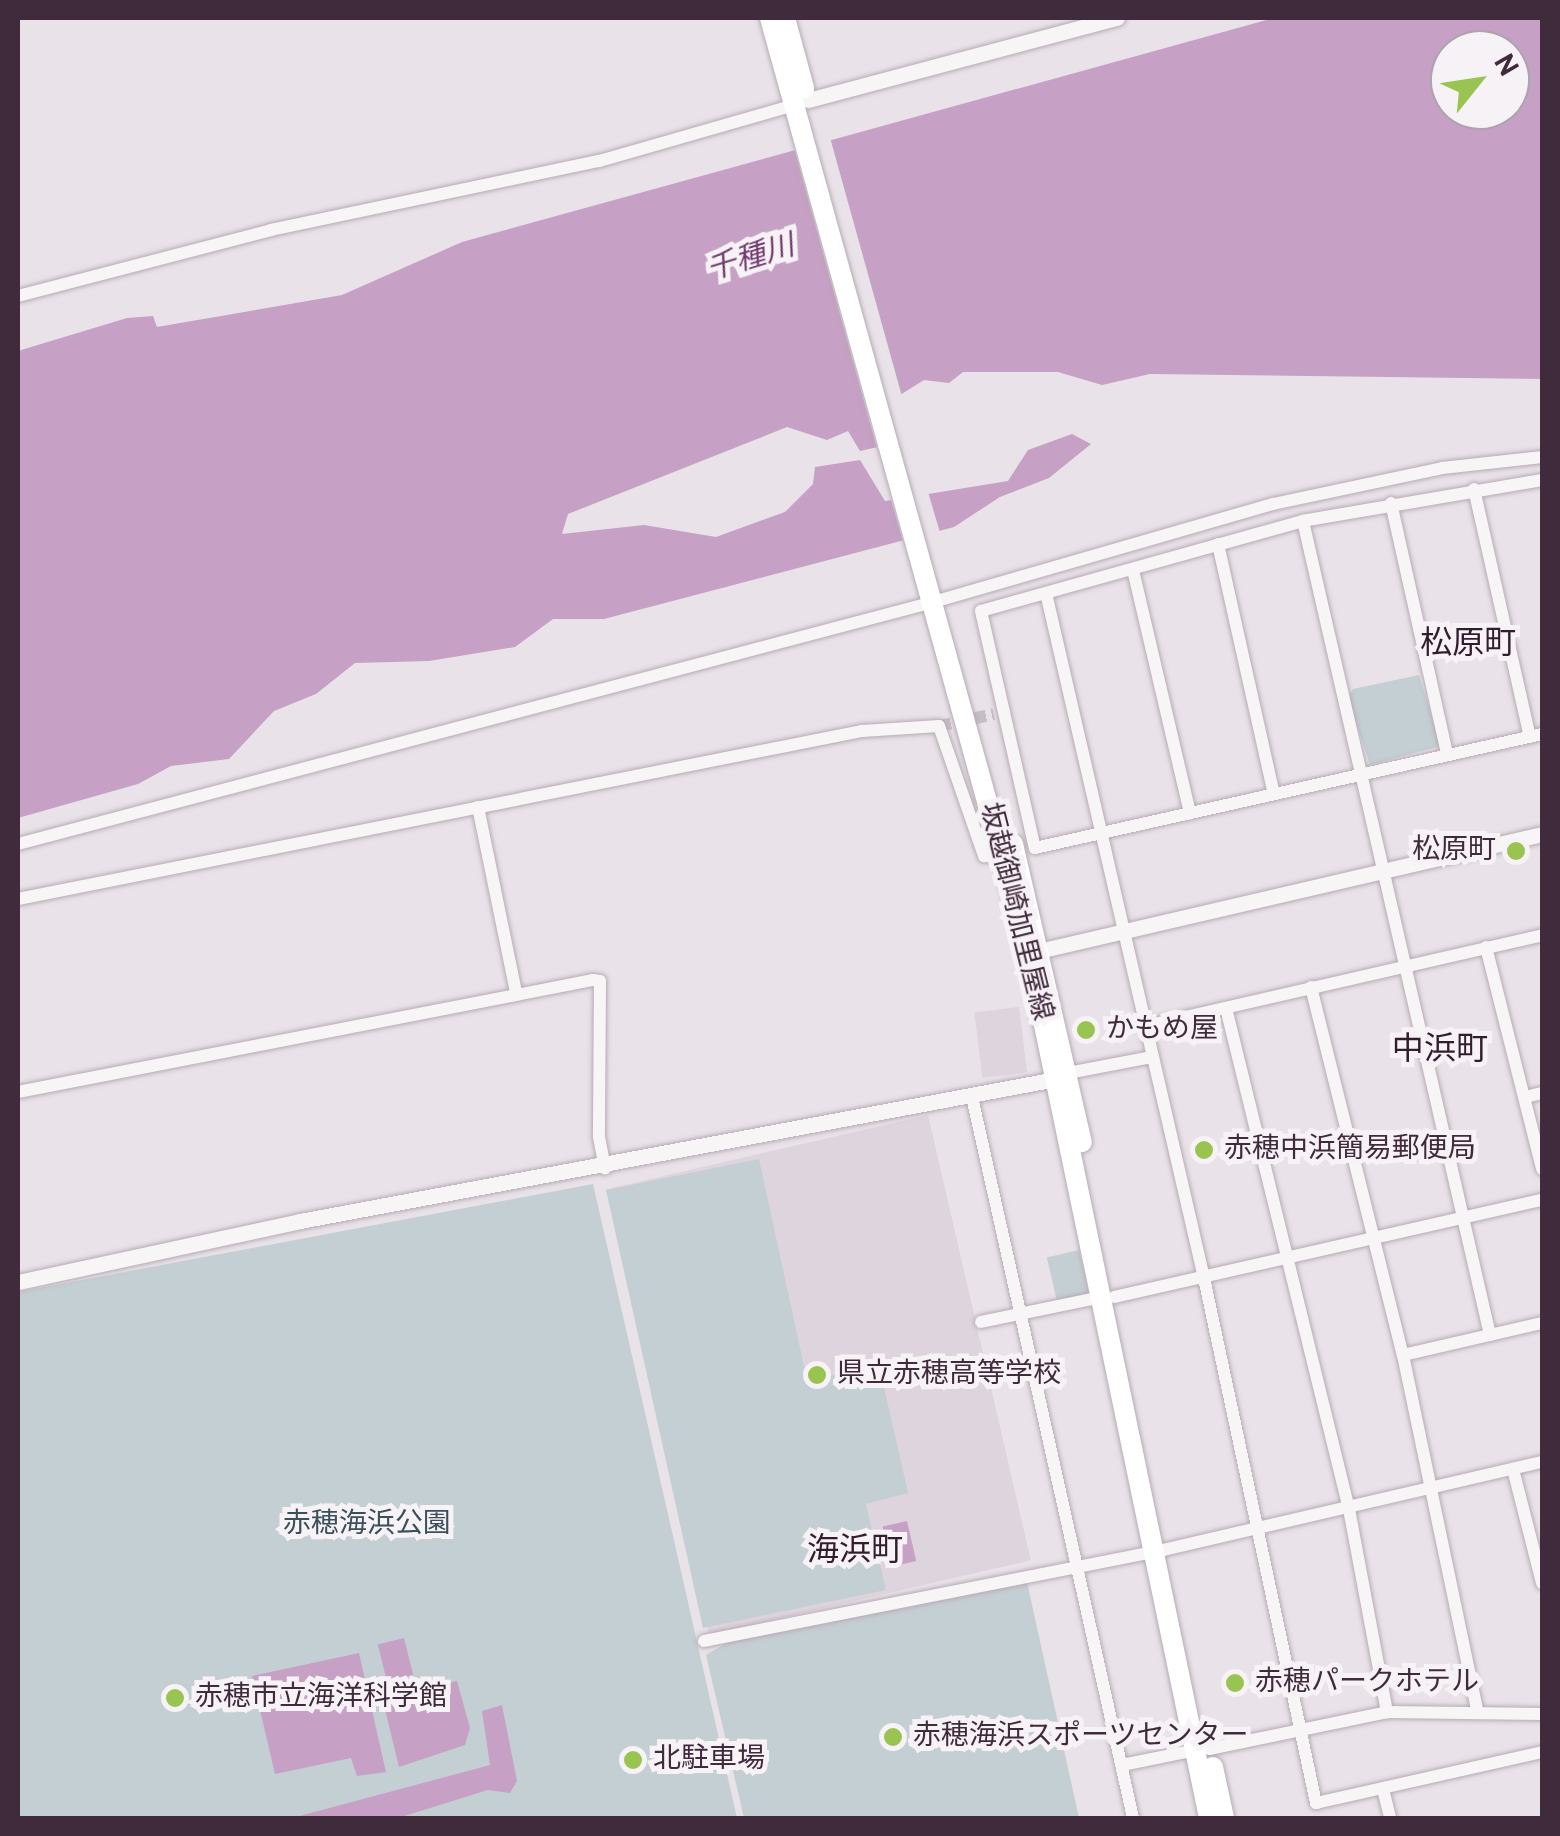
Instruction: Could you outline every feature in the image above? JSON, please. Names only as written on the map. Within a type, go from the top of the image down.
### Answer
[{"type":"main road","name":"坂越御崎加里屋線","points":[[770,18],[803,109]]},
{"type":"main road","name":"坂越御崎加里屋線","points":[[785,18],[803,109],[937,596],[1017,852],[1159,1551],[1202,1750],[1224,1818]]},
{"type":"main road","name":"坂越御崎加里屋線","points":[[1202,1750],[1209,1818]]},
{"type":"street","points":[[18,296],[271,230],[599,161],[803,109],[1117,18]]},
{"type":"street","points":[[18,844],[1336,489],[1542,457]]},
{"type":"street","points":[[1017,852],[981,611],[1304,522],[1391,503],[1542,480]]},
{"type":"street","points":[[18,899],[862,731],[939,726],[984,856],[1102,835],[1536,735],[1474,489]]},
{"type":"street","points":[[1391,503],[1448,754]]},
{"type":"street","points":[[1304,522],[1490,1334]]},
{"type":"street","points":[[1218,544],[1274,794]]},
{"type":"street","points":[[1133,570],[1190,813]]},
{"type":"street","points":[[1046,594],[1204,1278],[1316,1803],[1542,1752]]},
{"type":"street","points":[[478,807],[516,992]]},
{"type":"street","points":[[1036,952],[1542,834]]},
{"type":"street","points":[[1146,1026],[1542,935]]},
{"type":"street","points":[[1486,947],[1542,1169]]},
{"type":"street","points":[[18,1092],[516,992],[600,981],[598,1137],[604,1168]]},
{"type":"street","points":[[1311,988],[1404,1354],[1476,1710]]},
{"type":"street","points":[[1226,1008],[1292,1259],[1350,1509],[1386,1712]]},
{"type":"street","points":[[18,1282],[300,1221],[604,1168],[1152,1057]]},
{"type":"street","points":[[1525,1097],[1542,1093]]},
{"type":"street","points":[[972,1096],[1133,1818]]},
{"type":"street","points":[[981,1322],[1292,1259],[1542,1200]]},
{"type":"street","points":[[1404,1354],[1542,1323]]},
{"type":"street","points":[[704,1642],[1159,1551],[1542,1462]]},
{"type":"street","points":[[1513,1469],[1542,1582]]},
{"type":"street","points":[[1122,1765],[1386,1712],[1476,1710],[1542,1714]]},
{"type":"street","points":[[1383,1789],[1390,1818]]},
{"type":"shaded area","points":[[1019,1007],[1027,1073],[982,1078],[974,1012]]},
{"type":"shaded area","name":"県立赤穂高等学校","points":[[928,1115],[1031,1560],[709,1635],[606,1189]]},
{"type":"green space","points":[[1419,675],[1441,746],[1370,765],[1348,697],[1353,689]]},
{"type":"green space","points":[[759,1159],[807,1380],[857,1371],[884,1387],[908,1493],[866,1504],[886,1590],[703,1628],[606,1190]]},
{"type":"green space","name":"赤穂海浜公園","points":[[593,1184],[737,1818],[18,1818],[18,1292]]},
{"type":"green space","points":[[1079,1250],[1089,1295],[1057,1302],[1047,1257]]},
{"type":"green space","name":"赤穂海浜スポーツセンター","points":[[1027,1582],[1079,1818],[744,1818],[706,1655],[733,1639]]},
{"type":"water","name":"千種川","points":[[1274,18],[1542,18],[1542,379],[1150,374],[1102,385],[1058,372],[963,372],[949,383],[924,380],[900,395],[887,445],[860,451],[848,431],[827,440],[787,427],[568,514],[562,534],[644,525],[716,537],[785,512],[813,484],[815,467],[860,460],[885,501],[1008,481],[1028,450],[1072,434],[1091,444],[1049,478],[1000,497],[954,527],[604,619],[553,619],[515,647],[429,661],[355,663],[316,694],[274,711],[229,759],[171,766],[138,784],[18,818],[18,351],[127,318],[153,316],[157,327],[342,295],[462,242]]},
{"type":"water","points":[[907,1521],[916,1561],[892,1567],[883,1527]]},
{"type":"water","points":[[404,1638],[413,1675],[387,1681],[378,1645]]},
{"type":"water","points":[[359,1653],[386,1772],[357,1776],[351,1758],[275,1774],[252,1676]]},
{"type":"water","points":[[457,1681],[470,1728],[465,1745],[399,1767],[382,1697]]},
{"type":"water","points":[[502,1705],[517,1781],[510,1793],[488,1790],[398,1818],[292,1818],[490,1765],[482,1711]]},
{"type":"pier","points":[[829,134],[903,400],[891,447],[878,452],[793,144]]},
{"type":"pier","points":[[928,492],[941,536],[904,545],[890,496]]},
{"type":"tunnel","points":[[939,726],[994,714]]},
{"type":"place","name":"松原町","points":[[1516,851]]},
{"type":"place","name":"かもめ屋","points":[[1086,1030]]},
{"type":"place","name":"赤穂中浜簡易郵便局","points":[[1204,1150]]},
{"type":"place","name":"県立赤穂高等学校","points":[[817,1375]]},
{"type":"place","name":"赤穂パークホテル","points":[[1235,1683]]},
{"type":"place","name":"赤穂市立海洋科学館","points":[[175,1698]]},
{"type":"place","name":"赤穂海浜スポーツセンター","points":[[893,1737]]},
{"type":"place","name":"北駐車場","points":[[633,1760]]},
{"type":"district","name":"松原町","points":[[1468,645]]},
{"type":"district","name":"中浜町","points":[[1440,1051]]},
{"type":"district","name":"海浜町","points":[[855,1552]]}]
